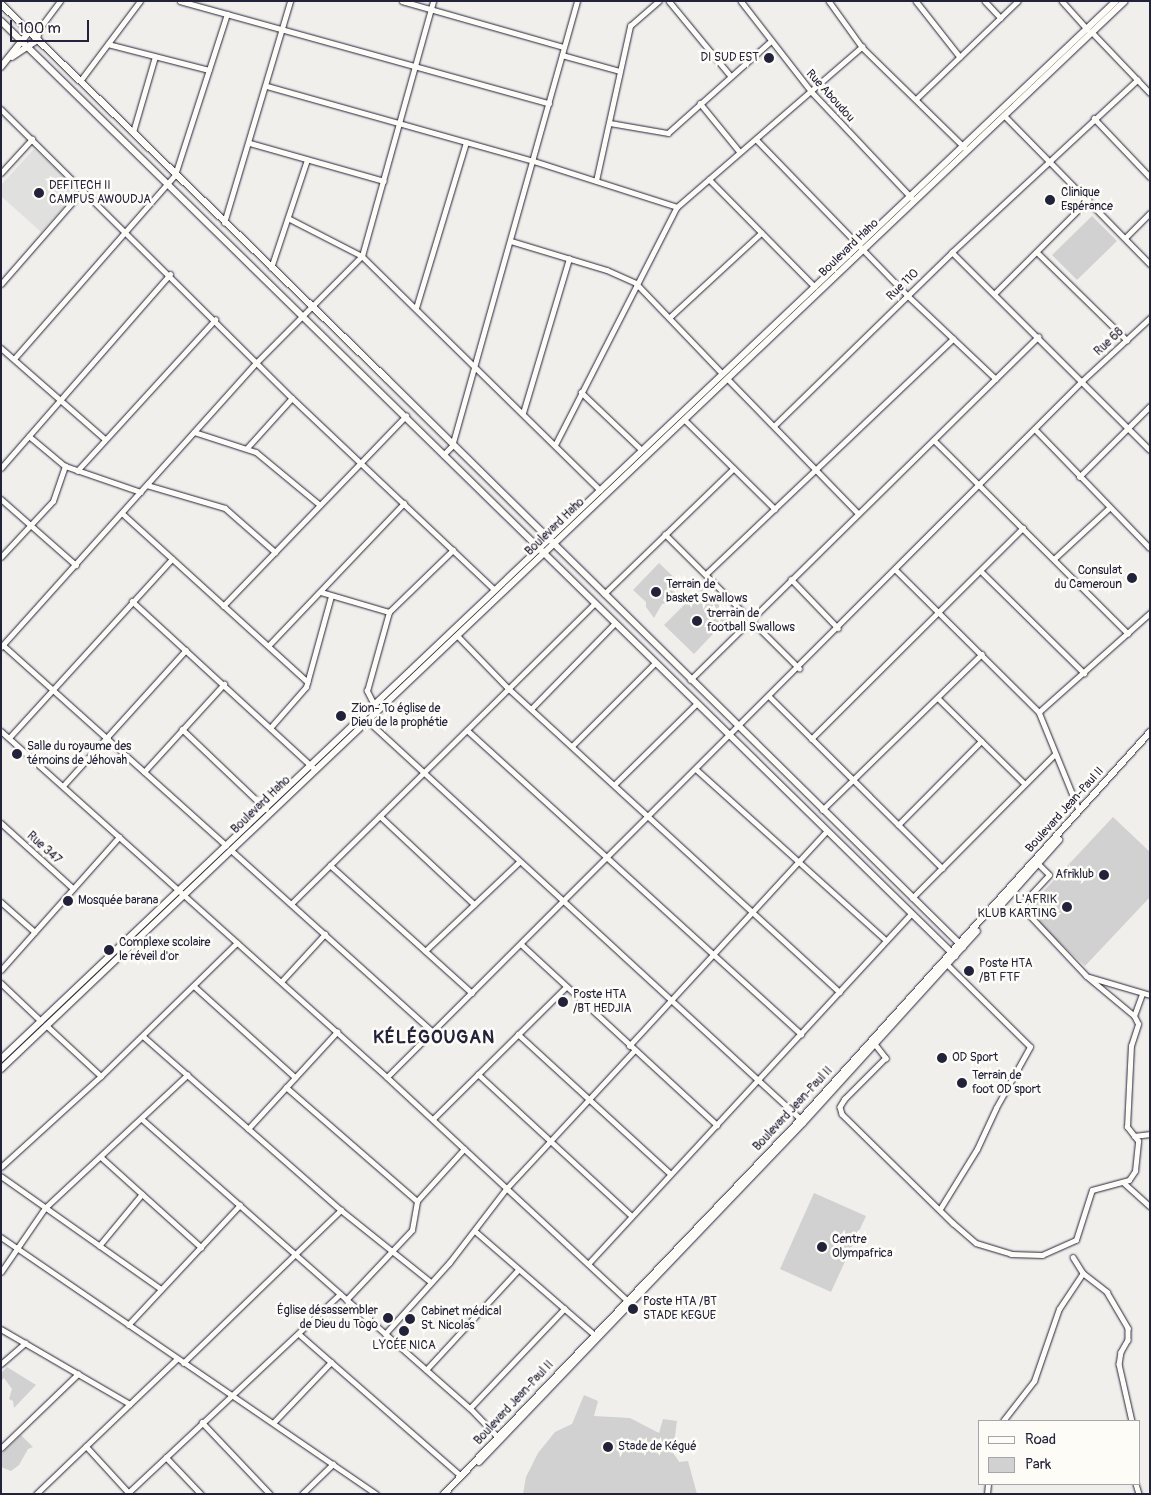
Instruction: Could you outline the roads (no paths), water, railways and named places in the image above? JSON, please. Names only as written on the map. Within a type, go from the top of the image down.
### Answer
[{"type":"main road","name":"Boulevard Haho","points":[[1,1059],[43,1023],[180,894],[266,808],[457,635],[541,552],[600,490],[722,373],[815,287],[862,247],[1003,114],[1090,30],[1116,1]]},
{"type":"main road","name":"Boulevard Haho","points":[[1090,30],[1125,1]]},
{"type":"main road","points":[[1,4],[311,306],[961,946]]},
{"type":"main road","points":[[1,21],[406,416],[654,664],[953,955]]},
{"type":"main road","name":"Boulevard Haho","points":[[550,542],[728,379],[911,197],[964,147],[1003,114]]},
{"type":"main road","name":"Boulevard Haho","points":[[365,718],[374,705],[495,590],[541,552]]},
{"type":"main road","name":"Boulevard Jean-Paul II","points":[[450,1494],[875,1044],[1079,810],[1150,732]]},
{"type":"main road","name":"Boulevard Jean-Paul II","points":[[961,946],[1038,864],[1150,738]]},
{"type":"main road","name":"Boulevard Haho","points":[[229,847],[268,816],[313,767]]},
{"type":"main road","name":"Boulevard Jean-Paul II","points":[[444,1494],[594,1334],[802,1121],[946,963]]},
{"type":"main road","name":"Boulevard Haho","points":[[1,1069],[43,1023]]},
{"type":"street","points":[[1,67],[37,40],[39,29],[60,1]]},
{"type":"street","points":[[80,81],[140,1]]},
{"type":"street","points":[[180,1],[549,103]]},
{"type":"street","points":[[224,223],[250,144],[290,1]]},
{"type":"street","points":[[402,1],[564,47]]},
{"type":"street","points":[[433,1],[362,256],[301,315],[257,362],[76,566],[2,646],[229,847],[433,1032]]},
{"type":"street","points":[[443,455],[452,446],[534,161],[577,1]]},
{"type":"street","points":[[596,181],[630,26],[659,1]]},
{"type":"street","points":[[669,1],[730,75]]},
{"type":"street","name":"Rue Aboudou","points":[[741,1],[811,91],[911,197]]},
{"type":"street","points":[[829,1],[862,46],[964,147]]},
{"type":"street","points":[[916,1],[960,57]]},
{"type":"street","points":[[985,1],[1001,18]]},
{"type":"street","points":[[916,98],[1018,1]]},
{"type":"street","points":[[1062,1],[1150,93]]},
{"type":"street","points":[[14,359],[128,232],[175,175],[226,14]]},
{"type":"street","points":[[12,57],[21,41],[29,32],[39,29]]},
{"type":"street","points":[[610,124],[662,134],[771,41]]},
{"type":"street","points":[[108,44],[209,70]]},
{"type":"street","points":[[555,445],[636,283],[677,207],[862,46]]},
{"type":"street","points":[[562,55],[620,71]]},
{"type":"street","points":[[133,132],[155,56]]},
{"type":"street","name":"Rue 110","points":[[774,426],[906,295],[1137,80]]},
{"type":"street","points":[[267,86],[534,161],[677,207]]},
{"type":"street","points":[[700,103],[740,152]]},
{"type":"street","points":[[1,109],[128,232],[292,398],[495,590]]},
{"type":"street","points":[[1003,114],[1150,264]]},
{"type":"street","points":[[1094,118],[1150,176]]},
{"type":"street","points":[[1,174],[32,139]]},
{"type":"street","points":[[756,139],[862,247],[906,295],[996,379]]},
{"type":"street","points":[[416,308],[466,142]]},
{"type":"street","points":[[250,144],[384,181]]},
{"type":"street","points":[[271,269],[307,160]]},
{"type":"street","points":[[709,179],[815,287]]},
{"type":"street","points":[[1,284],[84,189]]},
{"type":"street","points":[[995,293],[1088,200]]},
{"type":"street","points":[[1125,238],[1150,213]]},
{"type":"street","points":[[288,218],[362,256],[600,490]]},
{"type":"street","points":[[670,318],[761,233]]},
{"type":"street","points":[[511,241],[608,270],[636,283],[722,373]]},
{"type":"street","points":[[952,252],[1150,450]]},
{"type":"street","points":[[1037,252],[1127,340]]},
{"type":"street","points":[[522,413],[569,259]]},
{"type":"street","points":[[1,468],[170,274]]},
{"type":"street","name":"Rue 68","points":[[387,1077],[799,668],[1082,382],[1150,318]]},
{"type":"street","points":[[77,471],[215,320]]},
{"type":"street","points":[[690,680],[1038,337]]},
{"type":"street","points":[[706,574],[953,340]]},
{"type":"street","points":[[1,348],[105,439]]},
{"type":"street","points":[[728,379],[858,513]]},
{"type":"street","points":[[581,392],[642,450]]},
{"type":"street","points":[[248,448],[292,398]]},
{"type":"street","points":[[1079,477],[1150,406]]},
{"type":"street","points":[[223,606],[406,416]]},
{"type":"street","points":[[684,419],[775,509]]},
{"type":"street","points":[[1035,429],[1079,477],[1150,548]]},
{"type":"street","points":[[194,432],[248,448],[265,458],[320,505]]},
{"type":"street","points":[[29,436],[65,466],[141,492]]},
{"type":"street","points":[[934,440],[1128,633]]},
{"type":"street","points":[[1,557],[53,501],[65,466]]},
{"type":"street","points":[[603,595],[734,469]]},
{"type":"street","points":[[147,485],[225,508],[275,552]]},
{"type":"street","points":[[1,499],[76,566]]},
{"type":"street","points":[[268,646],[404,504]]},
{"type":"street","points":[[1054,559],[1109,508]]},
{"type":"street","points":[[122,513],[308,682]]},
{"type":"street","points":[[812,739],[982,572],[1024,528]]},
{"type":"street","points":[[665,534],[799,668]]},
{"type":"street","points":[[374,705],[367,691],[389,612],[453,550]]},
{"type":"street","points":[[9,738],[172,559]]},
{"type":"street","points":[[896,570],[1040,712],[1055,754],[1079,810]]},
{"type":"street","points":[[982,572],[1084,673]]},
{"type":"street","points":[[791,580],[838,628]]},
{"type":"street","points":[[321,592],[389,612]]},
{"type":"street","points":[[271,727],[300,696],[308,682],[331,596]]},
{"type":"street","points":[[132,602],[313,767]]},
{"type":"street","points":[[291,904],[594,604]]},
{"type":"street","points":[[1040,712],[1150,613]]},
{"type":"street","points":[[531,709],[614,624]]},
{"type":"street","points":[[457,635],[508,688],[840,992]]},
{"type":"street","points":[[63,786],[186,650]]},
{"type":"street","points":[[821,810],[982,654]]},
{"type":"street","points":[[572,745],[654,664]]},
{"type":"street","points":[[144,772],[224,684]]},
{"type":"street","points":[[770,697],[942,868]]},
{"type":"street","points":[[938,698],[1025,784]]},
{"type":"street","points":[[615,784],[696,704]]},
{"type":"street","points":[[365,718],[519,862],[760,1079],[802,1121]]},
{"type":"street","points":[[182,729],[266,808],[268,816]]},
{"type":"street","points":[[467,730],[801,1034]]},
{"type":"street","points":[[1,731],[180,894],[387,1077],[627,1300]]},
{"type":"street","points":[[898,825],[982,741]]},
{"type":"street","points":[[911,898],[1055,754]]},
{"type":"street","points":[[696,770],[800,861],[886,940]]},
{"type":"street","points":[[380,816],[474,904]]},
{"type":"street","name":"Rue 347","points":[[1,824],[73,888]]},
{"type":"street","points":[[629,1046],[754,913],[826,832]]},
{"type":"street","points":[[1,970],[119,837]]},
{"type":"street","points":[[425,951],[519,862]]},
{"type":"street","points":[[875,1044],[886,1058],[845,1099],[840,1107],[842,1114],[976,1243],[1011,1254],[1042,1255],[1076,1240],[1092,1190],[1123,1182],[1132,1178],[1135,1171],[1138,1140],[1127,1128],[1131,1046],[1138,1024],[1134,1016],[1086,976],[1023,909],[1023,903],[1049,875],[1038,864]]},
{"type":"street","points":[[330,865],[472,993]]},
{"type":"street","points":[[1,902],[34,932]]},
{"type":"street","points":[[588,1264],[910,914]]},
{"type":"street","points":[[281,982],[324,934]]},
{"type":"street","points":[[1,1167],[101,1076],[237,943]]},
{"type":"street","points":[[521,944],[629,1046],[717,1125]]},
{"type":"street","points":[[940,1209],[977,1149],[996,1108],[1030,1047],[946,963]]},
{"type":"street","points":[[1086,976],[1150,995]]},
{"type":"street","points":[[1,983],[101,1076]]},
{"type":"street","points":[[194,986],[295,1078]]},
{"type":"street","points":[[433,1119],[566,987]]},
{"type":"street","points":[[1134,1016],[1142,994]]},
{"type":"street","points":[[248,1129],[337,1032]]},
{"type":"street","points":[[518,1034],[671,1174]]},
{"type":"street","points":[[143,1036],[341,1210],[431,1282]]},
{"type":"street","points":[[385,1334],[475,1231],[506,1189],[634,1050]]},
{"type":"street","points":[[478,1074],[632,1216]]},
{"type":"street","points":[[1,1272],[19,1250],[45,1208],[187,1075]]},
{"type":"street","points":[[286,1087],[417,1201]]},
{"type":"street","points":[[142,1119],[470,1408],[497,1436]]},
{"type":"street","points":[[1134,1136],[1150,1134]]},
{"type":"street","points":[[346,1300],[394,1252],[412,1230],[417,1201],[464,1149]]},
{"type":"street","points":[[101,1157],[201,1247]]},
{"type":"street","points":[[1,1176],[161,1289]]},
{"type":"street","points":[[1123,1182],[1150,1206]]},
{"type":"street","points":[[99,1246],[142,1194]]},
{"type":"street","points":[[128,1325],[240,1205]]},
{"type":"street","points":[[183,1363],[341,1210]]},
{"type":"street","points":[[475,1231],[594,1334]]},
{"type":"street","points":[[1,1237],[377,1494]]},
{"type":"street","points":[[1073,1256],[1082,1273],[1106,1292],[1128,1328],[1128,1340],[1121,1352],[1119,1364],[1132,1420]]},
{"type":"street","points":[[426,1370],[518,1270]]},
{"type":"street","points":[[1005,1420],[1034,1381],[1059,1309],[1082,1273]]},
{"type":"street","points":[[86,1446],[129,1493],[202,1422],[340,1294]]},
{"type":"street","points":[[470,1408],[564,1310]]},
{"type":"street","points":[[1,1329],[130,1404]]},
{"type":"street","points":[[299,1334],[461,1476]]},
{"type":"street","points":[[1,1364],[25,1343]]},
{"type":"street","points":[[36,1494],[177,1359]]},
{"type":"street","points":[[273,1424],[331,1362]]},
{"type":"street","points":[[1,1448],[78,1374]]},
{"type":"street","points":[[202,1422],[270,1494]]},
{"type":"street","points":[[166,1457],[200,1494]]},
{"type":"street","points":[[302,1494],[333,1464]]},
{"type":"place","name":"DI SUD EST","points":[[769,58]]},
{"type":"place","name":"DEFITECH II CAMPUS AWOUDJA","points":[[39,193]]},
{"type":"place","name":"Clinique Espérance","points":[[1050,200]]},
{"type":"place","name":"Consulat du Cameroun","points":[[1132,578]]},
{"type":"place","name":"Terrain de basket Swallows","points":[[656,592]]},
{"type":"place","name":"trerrain de football Swallows","points":[[697,621]]},
{"type":"place","name":"Zion- To église de Dieu de la prophétie","points":[[341,716]]},
{"type":"place","name":"Salle du royaume des témoins de Jéhovah","points":[[17,754]]},
{"type":"place","name":"Afriklub","points":[[1104,875]]},
{"type":"place","name":"Mosquée barana","points":[[68,901]]},
{"type":"place","name":"L'AFRIK KLUB KARTING","points":[[1067,907]]},
{"type":"place","name":"Complexe scolaire le réveil d'or","points":[[109,950]]},
{"type":"place","name":"Poste HTA /BT FTF","points":[[969,971]]},
{"type":"place","name":"Poste HTA /BT HEDJIA","points":[[563,1002]]},
{"type":"place","name":"OD Sport","points":[[942,1058]]},
{"type":"place","name":"Terrain de foot OD sport","points":[[962,1083]]},
{"type":"place","name":"Centre Olympafrica","points":[[822,1247]]},
{"type":"place","name":"Poste HTA /BT STADE KEGUE","points":[[633,1309]]},
{"type":"place","name":"Église désassembler de Dieu du Togo","points":[[388,1318]]},
{"type":"place","name":"Cabinet médical St. Nicolas","points":[[410,1319]]},
{"type":"place","name":"LYCÉE NICA","points":[[404,1331]]},
{"type":"place","name":"Stade de Kégué","points":[[608,1447]]},
{"type":"district","name":"KÉLÉGOUGAN","points":[[434,1038]]}]
